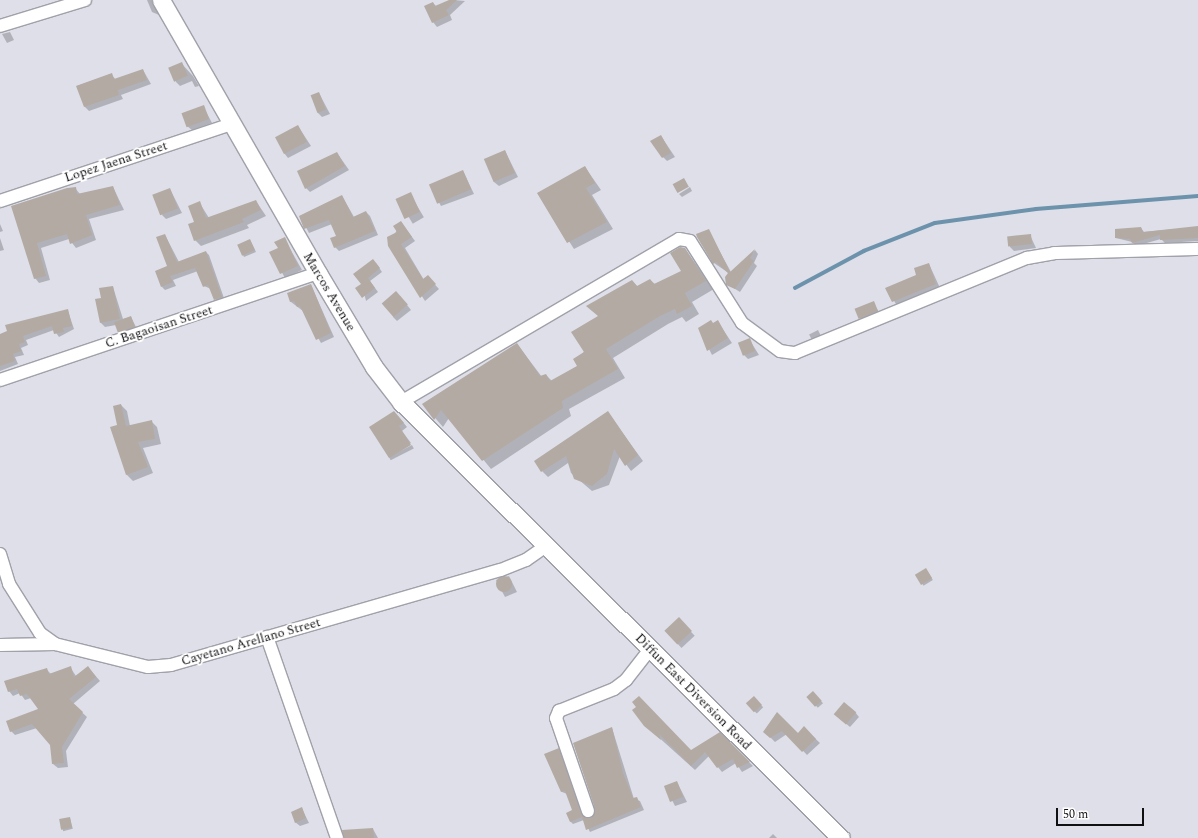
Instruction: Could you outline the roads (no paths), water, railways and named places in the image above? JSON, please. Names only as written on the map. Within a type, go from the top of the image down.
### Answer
[{"type":"main road","name":"Marcos Avenue","points":[[161,0],[318,273],[374,367],[401,402],[546,546]]},
{"type":"main road","name":"Diffun East Diversion Road","points":[[546,546],[841,838]]},
{"type":"street","points":[[0,26],[85,0]]},
{"type":"street","name":"Lopez Jaena Street","points":[[0,201],[232,124]]},
{"type":"street","points":[[401,402],[679,239],[690,241],[742,323],[780,351],[795,353],[1027,258],[1054,253],[1198,249]]},
{"type":"street","name":"C. Bagaoisan Street","points":[[0,380],[318,273]]},
{"type":"street","name":"Cayetano Arellano Street","points":[[0,554],[9,584],[23,611],[40,634],[55,644],[148,668],[171,665],[501,570],[526,560],[546,546]]},
{"type":"street","points":[[267,637],[337,838]]},
{"type":"street","points":[[0,645],[55,644]]},
{"type":"street","points":[[588,811],[556,718],[568,707],[614,689],[626,680],[650,649]]},
{"type":"waterway","points":[[795,288],[864,251],[935,223],[1036,209],[1198,196]]}]
